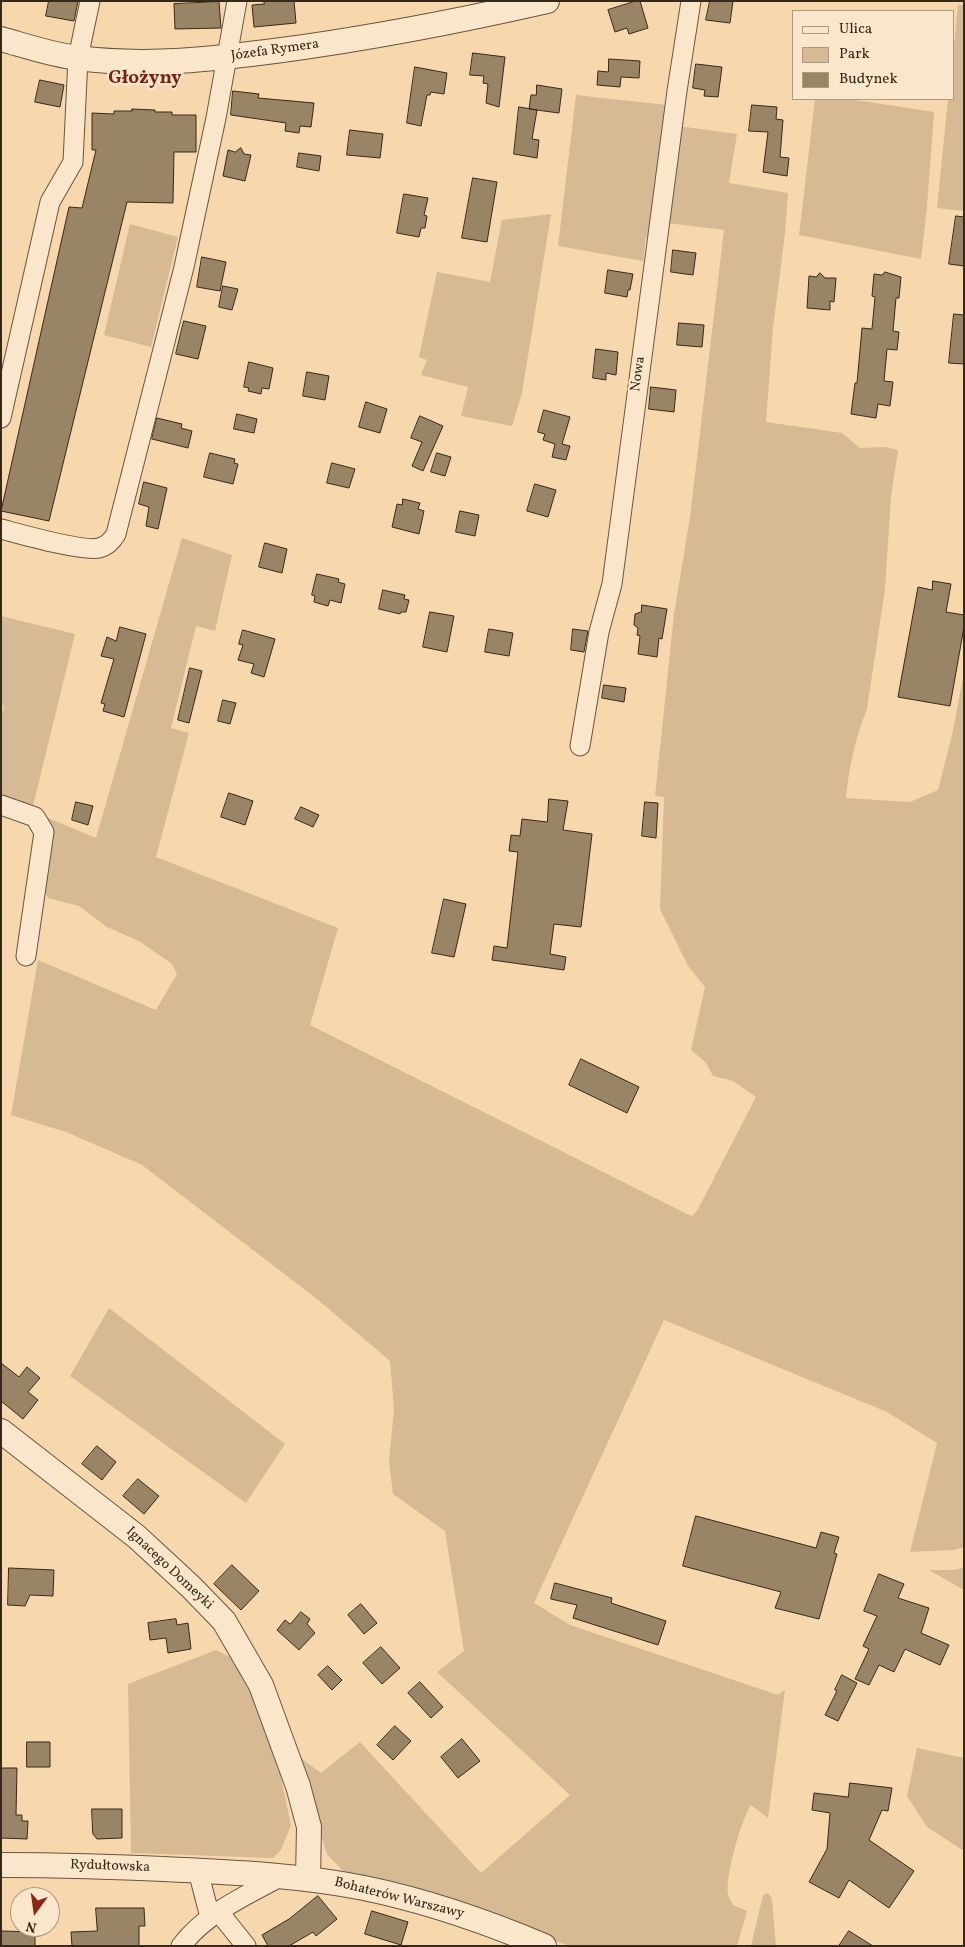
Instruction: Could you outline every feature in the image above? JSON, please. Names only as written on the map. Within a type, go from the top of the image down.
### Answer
[{"type":"street","points":[[1,418],[50,202],[73,162],[78,58],[90,1]]},
{"type":"street","points":[[1,529],[91,549],[106,546],[116,534],[184,267],[237,1]]},
{"type":"street","name":"Józefa Rymera","points":[[1,39],[78,58],[151,63],[227,58],[350,40],[473,18],[546,1]]},
{"type":"street","name":"Nowa","points":[[580,746],[599,632],[612,584],[676,100],[691,1]]},
{"type":"street","points":[[1,805],[9,806],[34,817],[44,832],[26,956]]},
{"type":"street","name":"Ignacego Domeyki","points":[[1,1431],[137,1537],[191,1587],[224,1621],[262,1685],[285,1747],[309,1827],[308,1879]]},
{"type":"street","name":"Rydułtowska","points":[[1,1865],[77,1865],[208,1871]]},
{"type":"street","points":[[208,1871],[209,1918]]},
{"type":"street","name":"Bohaterów Warszawy","points":[[208,1871],[308,1879],[364,1888],[453,1910],[544,1946]]},
{"type":"street","points":[[181,1946],[190,1934],[209,1918],[280,1876]]},
{"type":"street","points":[[209,1918],[246,1946]]},
{"type":"green space","points":[[958,5],[964,5],[964,211],[937,208],[948,100],[955,100],[955,36]]},
{"type":"green space","points":[[576,95],[667,105],[653,232],[646,237],[643,261],[558,246]]},
{"type":"green space","points":[[815,100],[856,100],[934,112],[921,259],[799,235]]},
{"type":"green space","points":[[678,126],[737,134],[729,183],[788,193],[773,328],[766,422],[842,433],[860,448],[886,447],[898,450],[891,497],[885,589],[867,709],[853,753],[846,798],[910,802],[938,790],[952,735],[964,673],[964,1547],[954,1550],[910,1552],[937,1443],[887,1412],[664,1320],[534,1603],[570,1625],[778,1695],[785,1690],[768,1818],[751,1805],[743,1823],[731,1862],[728,1895],[733,1905],[747,1911],[737,1946],[569,1946],[526,1929],[351,1876],[341,1869],[327,1854],[313,1811],[301,1758],[321,1773],[360,1742],[481,1873],[570,1795],[437,1672],[464,1651],[445,1531],[393,1494],[389,1461],[394,1409],[390,1361],[317,1299],[142,1165],[66,1132],[11,1115],[38,960],[156,1010],[177,974],[172,964],[139,941],[107,927],[79,906],[48,898],[44,890],[41,815],[96,838],[182,538],[232,555],[215,631],[196,626],[171,728],[189,733],[156,857],[338,928],[310,1025],[687,1214],[692,1216],[697,1211],[756,1097],[733,1081],[713,1076],[706,1063],[691,1050],[705,987],[688,966],[660,909],[664,797],[655,796],[674,614],[690,517],[724,230],[667,223]]},
{"type":"green space","points":[[551,214],[522,393],[512,426],[461,416],[468,387],[421,375],[427,360],[419,357],[437,272],[490,282],[502,220]]},
{"type":"green space","points":[[130,224],[178,237],[151,347],[104,335]]},
{"type":"green space","points":[[1,616],[75,634],[33,806],[1,798],[1,717],[4,705],[1,705]]},
{"type":"green space","points":[[109,1308],[285,1444],[246,1503],[70,1376]]},
{"type":"green space","points":[[964,1567],[964,1590],[929,1570],[955,1570]]},
{"type":"green space","points":[[216,1650],[230,1657],[256,1703],[280,1773],[291,1825],[281,1850],[273,1858],[131,1853],[128,1684]]},
{"type":"green space","points":[[917,1748],[964,1758],[964,1851],[927,1827],[907,1796]]},
{"type":"green space","points":[[768,1893],[772,1899],[776,1946],[751,1946],[763,1895]]},
{"type":"building","points":[[49,1],[78,1],[74,21],[46,16]]},
{"type":"building","points":[[264,1],[294,1],[296,23],[254,27],[252,5],[264,4]]},
{"type":"building","points":[[640,1],[648,28],[629,34],[627,28],[615,32],[608,10]]},
{"type":"building","points":[[710,1],[733,1],[730,23],[706,20]]},
{"type":"building","points":[[219,2],[221,28],[175,29],[174,4]]},
{"type":"building","points":[[473,53],[505,57],[499,107],[486,103],[488,84],[483,83],[484,76],[470,75]]},
{"type":"building","points":[[609,59],[640,61],[639,78],[621,77],[620,87],[597,85],[598,71],[608,72]]},
{"type":"building","points":[[696,64],[722,67],[718,97],[704,96],[705,90],[693,88]]},
{"type":"building","points":[[415,67],[447,73],[444,94],[431,92],[430,95],[427,95],[421,126],[407,123]]},
{"type":"building","points":[[40,80],[64,85],[60,107],[35,102]]},
{"type":"building","points":[[537,85],[562,89],[559,113],[529,109],[531,95],[536,95]]},
{"type":"building","points":[[233,91],[259,94],[258,98],[314,103],[311,127],[300,126],[299,133],[285,131],[286,123],[231,115]]},
{"type":"building","points":[[752,105],[777,107],[776,119],[783,120],[780,157],[789,158],[787,176],[763,172],[768,132],[749,131]]},
{"type":"building","points":[[519,107],[537,110],[532,139],[539,140],[537,158],[514,154]]},
{"type":"building","points":[[132,109],[172,112],[172,115],[196,115],[196,152],[174,152],[173,203],[127,202],[49,521],[1,511],[69,207],[82,208],[96,150],[92,150],[92,113],[114,114],[114,111],[132,111]]},
{"type":"building","points":[[350,130],[383,134],[380,158],[347,155]]},
{"type":"building","points":[[241,148],[244,154],[251,155],[245,181],[223,176],[228,150],[235,152]]},
{"type":"building","points":[[299,153],[321,156],[319,171],[297,167]]},
{"type":"building","points":[[473,178],[497,182],[487,242],[462,238]]},
{"type":"building","points":[[404,194],[428,198],[424,215],[427,216],[425,228],[421,228],[419,237],[397,233]]},
{"type":"building","points":[[956,216],[964,217],[964,266],[949,264]]},
{"type":"building","points":[[673,250],[696,253],[693,275],[671,272]]},
{"type":"building","points":[[202,257],[226,262],[220,291],[197,287]]},
{"type":"building","points":[[608,270],[633,274],[627,297],[605,293]]},
{"type":"building","points":[[885,272],[901,277],[899,298],[896,298],[893,331],[899,332],[897,350],[887,349],[884,381],[893,382],[890,406],[878,404],[876,418],[851,414],[855,383],[857,383],[862,328],[872,329],[875,297],[872,296],[874,274],[882,275]]},
{"type":"building","points":[[820,273],[825,278],[836,278],[834,302],[830,301],[830,310],[807,308],[809,276],[816,277]]},
{"type":"building","points":[[223,286],[238,289],[232,310],[219,307]]},
{"type":"building","points":[[954,314],[964,315],[964,364],[949,363]]},
{"type":"building","points":[[184,321],[206,326],[198,359],[176,354]]},
{"type":"building","points":[[679,323],[704,325],[702,347],[677,345]]},
{"type":"building","points":[[596,349],[618,352],[616,375],[606,373],[606,380],[593,378]]},
{"type":"building","points":[[249,362],[273,368],[269,389],[262,388],[261,394],[248,391],[249,388],[244,387]]},
{"type":"building","points":[[307,372],[329,376],[325,400],[303,396]]},
{"type":"building","points":[[651,387],[676,390],[674,412],[649,409]]},
{"type":"building","points":[[366,402],[387,409],[380,433],[359,427]]},
{"type":"building","points":[[544,410],[570,417],[562,444],[570,446],[566,460],[552,457],[555,444],[543,440],[545,434],[538,432]]},
{"type":"building","points":[[237,414],[257,419],[254,433],[234,429]]},
{"type":"building","points":[[420,416],[443,426],[423,471],[412,466],[422,442],[411,438]]},
{"type":"building","points":[[157,418],[182,424],[181,428],[192,431],[188,448],[152,439]]},
{"type":"building","points":[[210,453],[235,459],[234,463],[238,464],[233,484],[204,477]]},
{"type":"building","points":[[437,453],[451,457],[445,476],[431,472]]},
{"type":"building","points":[[332,463],[355,469],[349,488],[327,483]]},
{"type":"building","points":[[144,482],[167,488],[158,529],[146,526],[149,507],[139,504]]},
{"type":"building","points":[[535,484],[556,490],[548,517],[527,511]]},
{"type":"building","points":[[403,499],[420,503],[418,509],[424,511],[419,534],[392,527],[397,504],[402,505]]},
{"type":"building","points":[[460,511],[479,515],[475,536],[456,532]]},
{"type":"building","points":[[265,543],[287,549],[282,573],[259,567]]},
{"type":"building","points":[[317,574],[339,579],[338,582],[345,584],[341,603],[330,600],[328,606],[314,602],[315,596],[312,595]]},
{"type":"building","points":[[933,581],[951,584],[946,612],[964,615],[964,627],[950,706],[898,697],[918,587],[932,590]]},
{"type":"building","points":[[383,590],[405,595],[404,599],[409,600],[406,612],[401,612],[400,614],[379,609]]},
{"type":"building","points":[[642,605],[667,609],[662,639],[659,638],[657,657],[638,654],[640,636],[637,635],[638,628],[634,625],[635,614],[641,612]]},
{"type":"building","points":[[430,612],[454,616],[447,652],[423,647]]},
{"type":"building","points":[[120,627],[146,634],[124,717],[103,711],[105,704],[101,703],[114,659],[101,656],[107,637],[116,641]]},
{"type":"building","points":[[489,629],[513,633],[509,656],[485,652]]},
{"type":"building","points":[[573,629],[588,631],[584,652],[571,650]]},
{"type":"building","points":[[243,630],[275,639],[264,677],[251,673],[254,664],[238,660],[243,645],[239,644]]},
{"type":"building","points":[[190,668],[202,671],[189,723],[178,720]]},
{"type":"building","points":[[604,685],[626,688],[624,702],[602,698]]},
{"type":"building","points":[[223,700],[236,703],[230,724],[218,721]]},
{"type":"building","points":[[229,793],[253,801],[245,825],[221,817]]},
{"type":"building","points":[[549,799],[568,801],[563,830],[592,834],[581,927],[554,924],[550,954],[566,957],[564,970],[492,960],[494,946],[507,948],[518,852],[509,851],[511,835],[520,836],[522,819],[547,822]]},
{"type":"building","points":[[76,802],[93,806],[88,825],[72,820]]},
{"type":"building","points":[[645,802],[658,803],[656,838],[642,836]]},
{"type":"building","points":[[301,807],[319,815],[313,827],[295,819]]},
{"type":"building","points":[[444,899],[466,904],[454,957],[432,953]]},
{"type":"building","points":[[581,1059],[639,1087],[627,1113],[569,1085]]},
{"type":"building","points":[[1,1363],[19,1377],[27,1367],[40,1378],[28,1392],[38,1400],[23,1419],[1,1401]]},
{"type":"building","points":[[97,1446],[116,1462],[102,1480],[82,1464]]},
{"type":"building","points":[[138,1479],[159,1496],[144,1514],[123,1496]]},
{"type":"building","points":[[696,1516],[816,1548],[821,1532],[839,1537],[834,1553],[837,1554],[819,1619],[775,1608],[781,1592],[683,1566]]},
{"type":"building","points":[[232,1565],[259,1591],[241,1610],[214,1584]]},
{"type":"building","points":[[9,1568],[54,1570],[53,1596],[30,1595],[25,1606],[8,1605]]},
{"type":"building","points":[[879,1574],[904,1584],[898,1598],[929,1608],[921,1633],[949,1645],[940,1665],[905,1649],[894,1672],[879,1665],[869,1685],[855,1679],[869,1649],[863,1646],[877,1616],[864,1611]]},
{"type":"building","points":[[555,1583],[612,1598],[611,1603],[666,1621],[658,1645],[573,1618],[577,1605],[551,1599]]},
{"type":"building","points":[[361,1604],[377,1623],[364,1634],[348,1615]]},
{"type":"building","points":[[301,1612],[310,1619],[307,1624],[315,1633],[299,1650],[277,1630],[285,1620],[290,1624]]},
{"type":"building","points":[[176,1619],[177,1625],[188,1623],[191,1649],[168,1653],[166,1638],[150,1640],[148,1623]]},
{"type":"building","points":[[381,1647],[400,1668],[382,1684],[363,1663]]},
{"type":"building","points":[[328,1666],[342,1680],[332,1690],[318,1675]]},
{"type":"building","points":[[842,1675],[857,1683],[838,1721],[825,1715],[837,1691],[835,1690]]},
{"type":"building","points":[[420,1682],[443,1707],[431,1718],[408,1693]]},
{"type":"building","points":[[395,1726],[411,1741],[393,1760],[377,1745]]},
{"type":"building","points":[[462,1739],[480,1761],[458,1778],[441,1757]]},
{"type":"building","points":[[27,1742],[50,1742],[50,1767],[27,1767]]},
{"type":"building","points":[[1,1768],[17,1768],[16,1815],[22,1815],[22,1821],[28,1821],[27,1839],[1,1838]]},
{"type":"building","points":[[850,1783],[892,1788],[888,1811],[882,1810],[869,1840],[914,1871],[889,1908],[849,1880],[839,1898],[809,1882],[827,1849],[830,1813],[812,1810],[814,1793],[848,1797]]},
{"type":"building","points":[[92,1809],[122,1809],[122,1838],[97,1839],[93,1834]]},
{"type":"building","points":[[318,1896],[337,1919],[316,1936],[313,1932],[289,1946],[268,1946],[262,1935],[289,1919]]},
{"type":"building","points":[[96,1908],[144,1908],[145,1926],[139,1926],[139,1946],[72,1946],[71,1932],[97,1931]]},
{"type":"building","points":[[372,1911],[408,1922],[401,1945],[365,1934]]},
{"type":"building","points":[[1,1931],[10,1931],[10,1937],[35,1937],[35,1946],[1,1946]]},
{"type":"building","points":[[849,1931],[873,1946],[839,1946]]},
{"type":"district","name":"Głożyny","points":[[145,80]]}]
